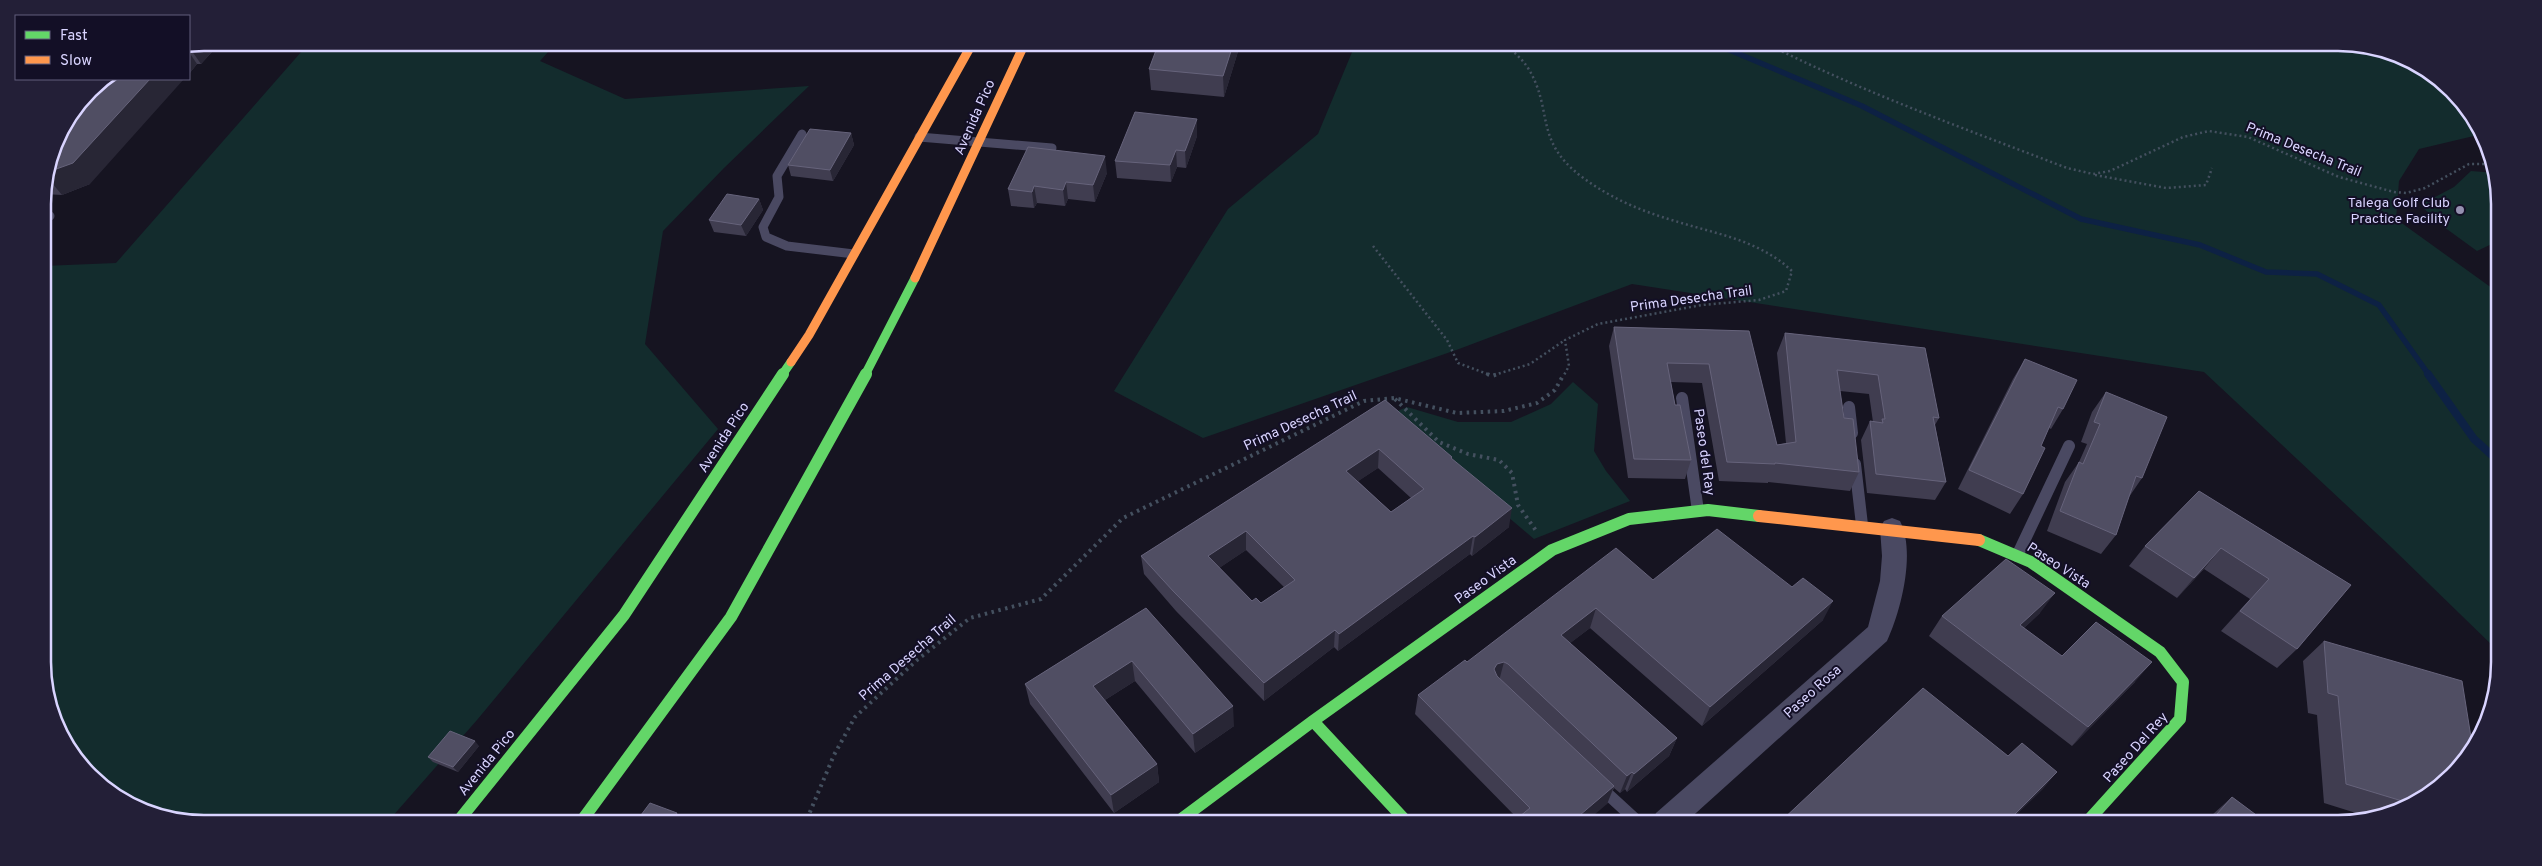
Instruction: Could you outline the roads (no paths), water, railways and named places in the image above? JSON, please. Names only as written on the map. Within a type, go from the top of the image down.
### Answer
[{"type":"main road","name":"Avenida Pico","points":[[463,815],[624,615],[809,335],[968,52]]},
{"type":"main road","name":"Avenida Pico","points":[[587,815],[730,617],[843,418],[913,283],[1021,52]]},
{"type":"main road","name":"Paseo Vista","points":[[1187,815],[1313,721],[1552,550],[1629,519],[1708,510],[1892,528],[1978,539],[2031,562],[2160,652],[2183,682]]},
{"type":"main road","name":"Paseo Del Rey","points":[[2093,814],[2180,719],[2183,682]]},
{"type":"main road","points":[[1313,721],[1400,814]]},
{"type":"street","name":"Paseo Rosa","points":[[1675,814],[1878,633],[1890,600],[1896,554],[1892,528]]},
{"type":"lane","points":[[802,134],[777,176],[781,189],[780,201],[763,227],[766,236],[787,246],[854,254]]},
{"type":"lane","points":[[919,137],[1052,148]]},
{"type":"lane","name":"Paseo del Ray","points":[[1682,398],[1698,511]]},
{"type":"lane","points":[[1849,407],[1862,525]]},
{"type":"lane","points":[[2016,556],[2069,446]]},
{"type":"lane","points":[[1589,776],[1629,814]]},
{"type":"waterway","points":[[1733,51],[1862,106],[2081,219],[2200,245],[2266,272],[2317,274],[2379,305],[2429,375]]},
{"type":"waterway","points":[[2428,374],[2474,439],[2491,454]]},
{"type":"place","name":"Talega Golf Club Practice Facility","points":[[2460,210]]}]
